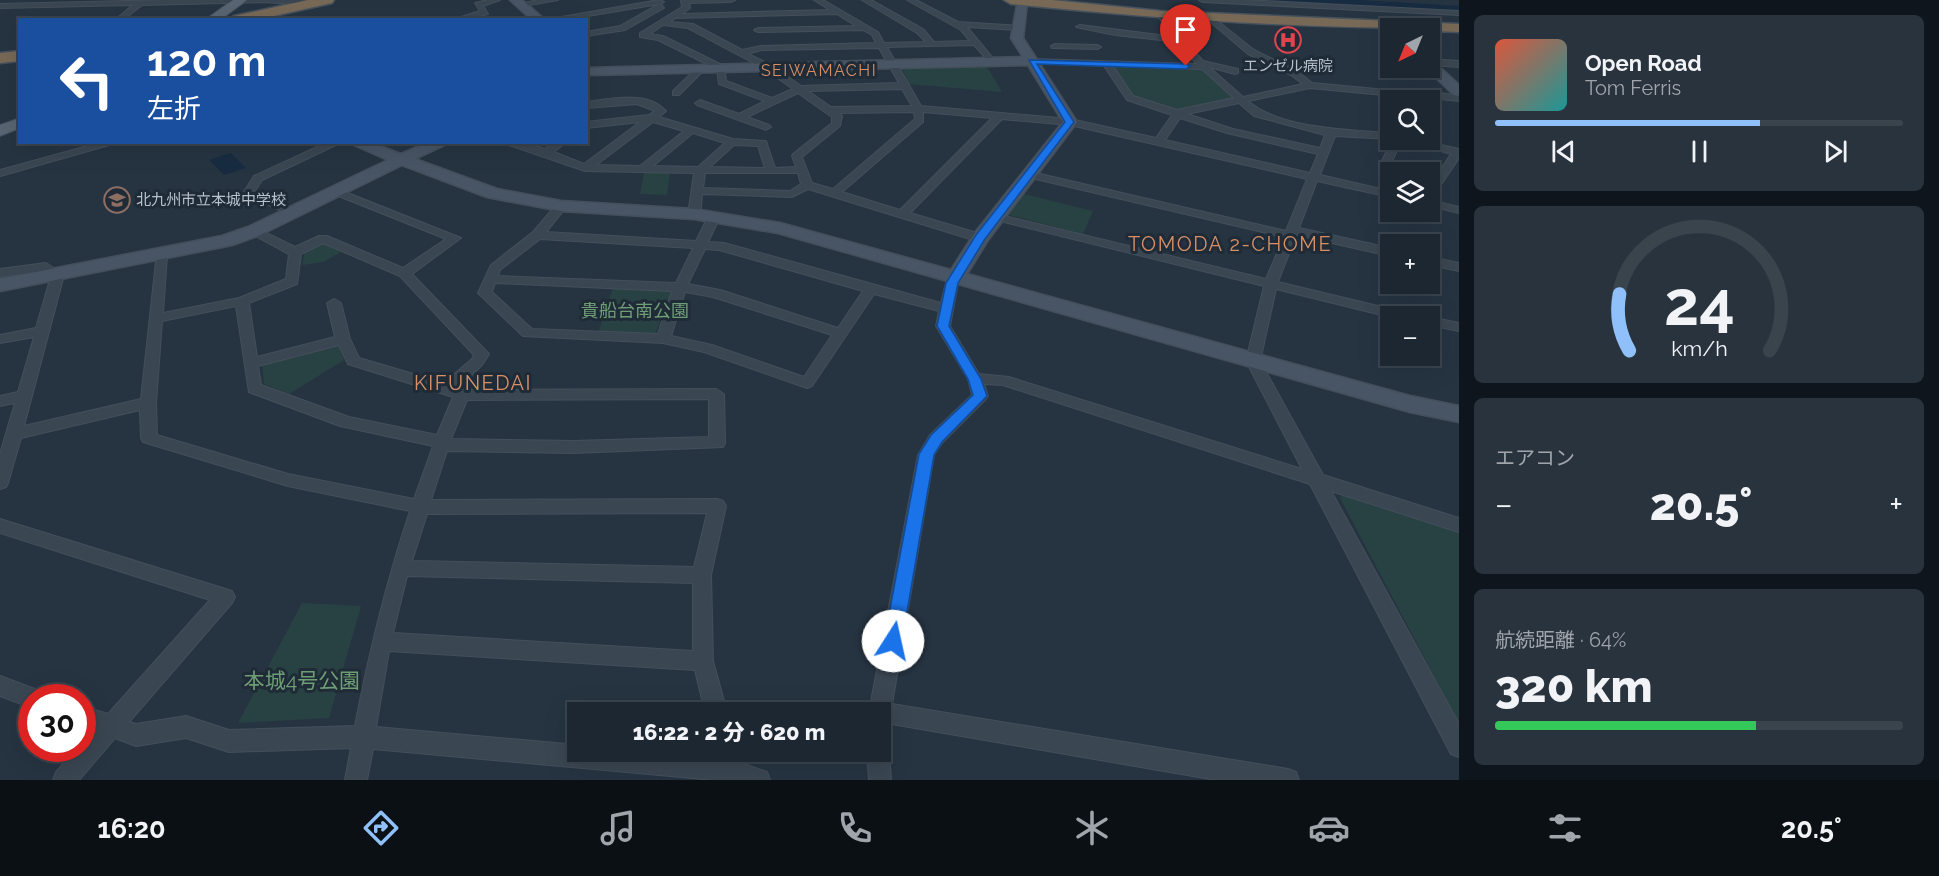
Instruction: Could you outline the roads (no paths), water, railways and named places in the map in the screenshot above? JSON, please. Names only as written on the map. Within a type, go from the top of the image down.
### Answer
[{"type":"highway","points":[[243,18],[321,1]]},
{"type":"highway","points":[[1016,1],[1161,15],[1380,28]]},
{"type":"highway","points":[[1440,28],[1459,28]]},
{"type":"highway","points":[[0,58],[18,56]]},
{"type":"main road","points":[[206,18],[236,1]]},
{"type":"main road","points":[[214,18],[236,1]]},
{"type":"main road","points":[[0,124],[18,116]]},
{"type":"main road","points":[[0,131],[18,123]]},
{"type":"street","points":[[462,18],[485,12],[478,5],[496,0]]},
{"type":"street","points":[[519,2],[554,0]]},
{"type":"street","points":[[721,68],[660,38],[643,34],[686,8],[685,0],[731,0]]},
{"type":"street","points":[[818,0],[875,34],[902,86],[918,109],[920,120],[835,193]]},
{"type":"street","points":[[866,0],[920,31],[931,43]]},
{"type":"street","points":[[911,0],[964,28],[992,62]]},
{"type":"street","points":[[1203,0],[1459,13]]},
{"type":"street","points":[[1378,0],[1459,5]]},
{"type":"street","points":[[0,6],[321,1]]},
{"type":"street","points":[[559,18],[660,1],[661,6],[622,28],[588,34]]},
{"type":"street","points":[[1016,1],[1019,28],[1017,38],[1070,122]]},
{"type":"street","points":[[519,2],[538,18]]},
{"type":"street","points":[[121,18],[140,3]]},
{"type":"street","points":[[673,16],[838,12]]},
{"type":"street","points":[[718,15],[738,23]]},
{"type":"street","points":[[1161,15],[1202,64],[1257,114],[1331,133],[1380,135]]},
{"type":"street","points":[[1210,17],[1251,51],[1294,73],[1310,85]]},
{"type":"street","points":[[662,23],[690,26],[768,67],[837,116],[837,124],[797,156],[807,185]]},
{"type":"street","points":[[956,24],[1019,28]]},
{"type":"street","points":[[748,26],[758,30],[863,28]]},
{"type":"street","points":[[1080,27],[1115,33],[1196,40]]},
{"type":"street","points":[[758,30],[761,48]]},
{"type":"street","points":[[741,53],[761,48],[977,43]]},
{"type":"street","points":[[1055,46],[1097,47]]},
{"type":"street","points":[[1068,46],[1078,63]]},
{"type":"street","points":[[588,71],[1142,61],[1202,64],[1235,71]]},
{"type":"street","points":[[1106,63],[1130,98],[1230,131],[1323,152]]},
{"type":"street","points":[[1440,64],[1459,63]]},
{"type":"street","points":[[721,68],[722,82],[772,101]]},
{"type":"street","points":[[676,93],[701,69]]},
{"type":"street","points":[[1440,74],[1459,92]]},
{"type":"street","points":[[1159,142],[1178,113],[1244,101],[1310,85],[1380,92]]},
{"type":"street","points":[[739,117],[799,89],[902,86]]},
{"type":"street","points":[[1440,96],[1459,98]]},
{"type":"street","points":[[585,168],[661,111],[658,107],[641,100],[588,105]]},
{"type":"street","points":[[700,103],[766,128]]},
{"type":"street","points":[[831,110],[918,109],[1070,122],[1380,192]]},
{"type":"street","points":[[903,213],[1000,116]]},
{"type":"street","points":[[588,125],[651,118],[732,142],[762,143],[771,171]]},
{"type":"street","points":[[882,702],[927,454],[936,439],[980,396],[975,379],[943,326],[952,283],[980,238],[1027,174],[1070,122]]},
{"type":"street","points":[[644,168],[691,130]]},
{"type":"street","points":[[1331,133],[1270,286],[1253,361],[1459,746]]},
{"type":"street","points":[[695,208],[700,170],[732,142]]},
{"type":"street","points":[[0,173],[108,144]]},
{"type":"street","points":[[293,213],[249,192],[258,178],[333,144]]},
{"type":"street","points":[[359,144],[493,193],[561,206],[714,217],[780,228],[1253,361],[1410,404],[1459,414]]},
{"type":"street","points":[[0,285],[226,241],[254,231],[399,160],[439,144]]},
{"type":"street","points":[[514,144],[547,153],[585,168],[802,170]]},
{"type":"street","points":[[547,153],[558,144]]},
{"type":"street","points":[[1440,148],[1458,153],[1440,179]]},
{"type":"street","points":[[1388,161],[1393,150]]},
{"type":"street","points":[[1027,174],[1291,233],[1380,250]]},
{"type":"street","points":[[696,192],[792,194],[807,185],[980,238]]},
{"type":"street","points":[[335,191],[455,238],[404,273]]},
{"type":"street","points":[[1440,205],[1459,210]]},
{"type":"street","points":[[561,206],[537,235],[495,268],[485,293],[528,333],[663,339],[707,348],[807,383],[871,290]]},
{"type":"street","points":[[663,339],[680,287],[714,217]]},
{"type":"street","points":[[996,217],[1270,286],[1380,311]]},
{"type":"street","points":[[254,231],[295,252]]},
{"type":"street","points":[[537,235],[720,246],[871,290],[948,309]]},
{"type":"street","points":[[295,252],[323,239],[404,273],[482,354],[454,392],[442,444],[400,568],[381,641],[356,780]]},
{"type":"street","points":[[156,318],[242,301],[292,281],[295,252]]},
{"type":"street","points":[[161,255],[148,403],[149,438],[288,480],[422,507],[717,506],[702,576],[703,661],[713,702]]},
{"type":"street","points":[[1440,263],[1459,267]]},
{"type":"street","points":[[0,273],[46,267],[58,275]]},
{"type":"street","points":[[2,474],[58,275]]},
{"type":"street","points":[[490,279],[680,287],[715,293],[840,333]]},
{"type":"street","points":[[242,301],[254,388],[346,422],[442,444],[573,447],[717,443],[717,394],[454,392],[353,361],[343,339],[334,303]]},
{"type":"street","points":[[1440,323],[1459,327]]},
{"type":"street","points":[[0,339],[44,331]]},
{"type":"street","points":[[252,363],[343,339]]},
{"type":"street","points":[[975,379],[1004,380],[1459,525]]},
{"type":"street","points":[[0,400],[25,395]]},
{"type":"street","points":[[12,434],[148,403]]},
{"type":"street","points":[[0,526],[225,597],[64,780]]},
{"type":"street","points":[[400,568],[702,576]]},
{"type":"street","points":[[381,641],[703,661]]},
{"type":"street","points":[[0,686],[18,693]]},
{"type":"street","points":[[891,714],[1078,747],[1288,780]]},
{"type":"street","points":[[96,721],[136,735],[186,727],[229,741],[364,737],[727,767],[759,780]]},
{"type":"street","points":[[879,762],[880,780]]},
{"type":"water","points":[[1224,0],[1360,0],[1459,6],[1459,12]]},
{"type":"water","points":[[231,153],[246,168],[224,175],[209,160]]},
{"type":"place","name":"エンゼル病院","points":[[1288,40]]},
{"type":"place","name":"北九州市立本城中学校","points":[[117,200]]},
{"type":"district","name":"SEIWAMACHI","points":[[819,70]]},
{"type":"district","name":"TOMODA 2-CHOME","points":[[1230,244]]},
{"type":"district","name":"KIFUNEDAI","points":[[473,383]]},
{"type":"park label","name":"貴船台南公園","points":[[635,311]]},
{"type":"park label","name":"本城4号公園","points":[[302,681]]}]
